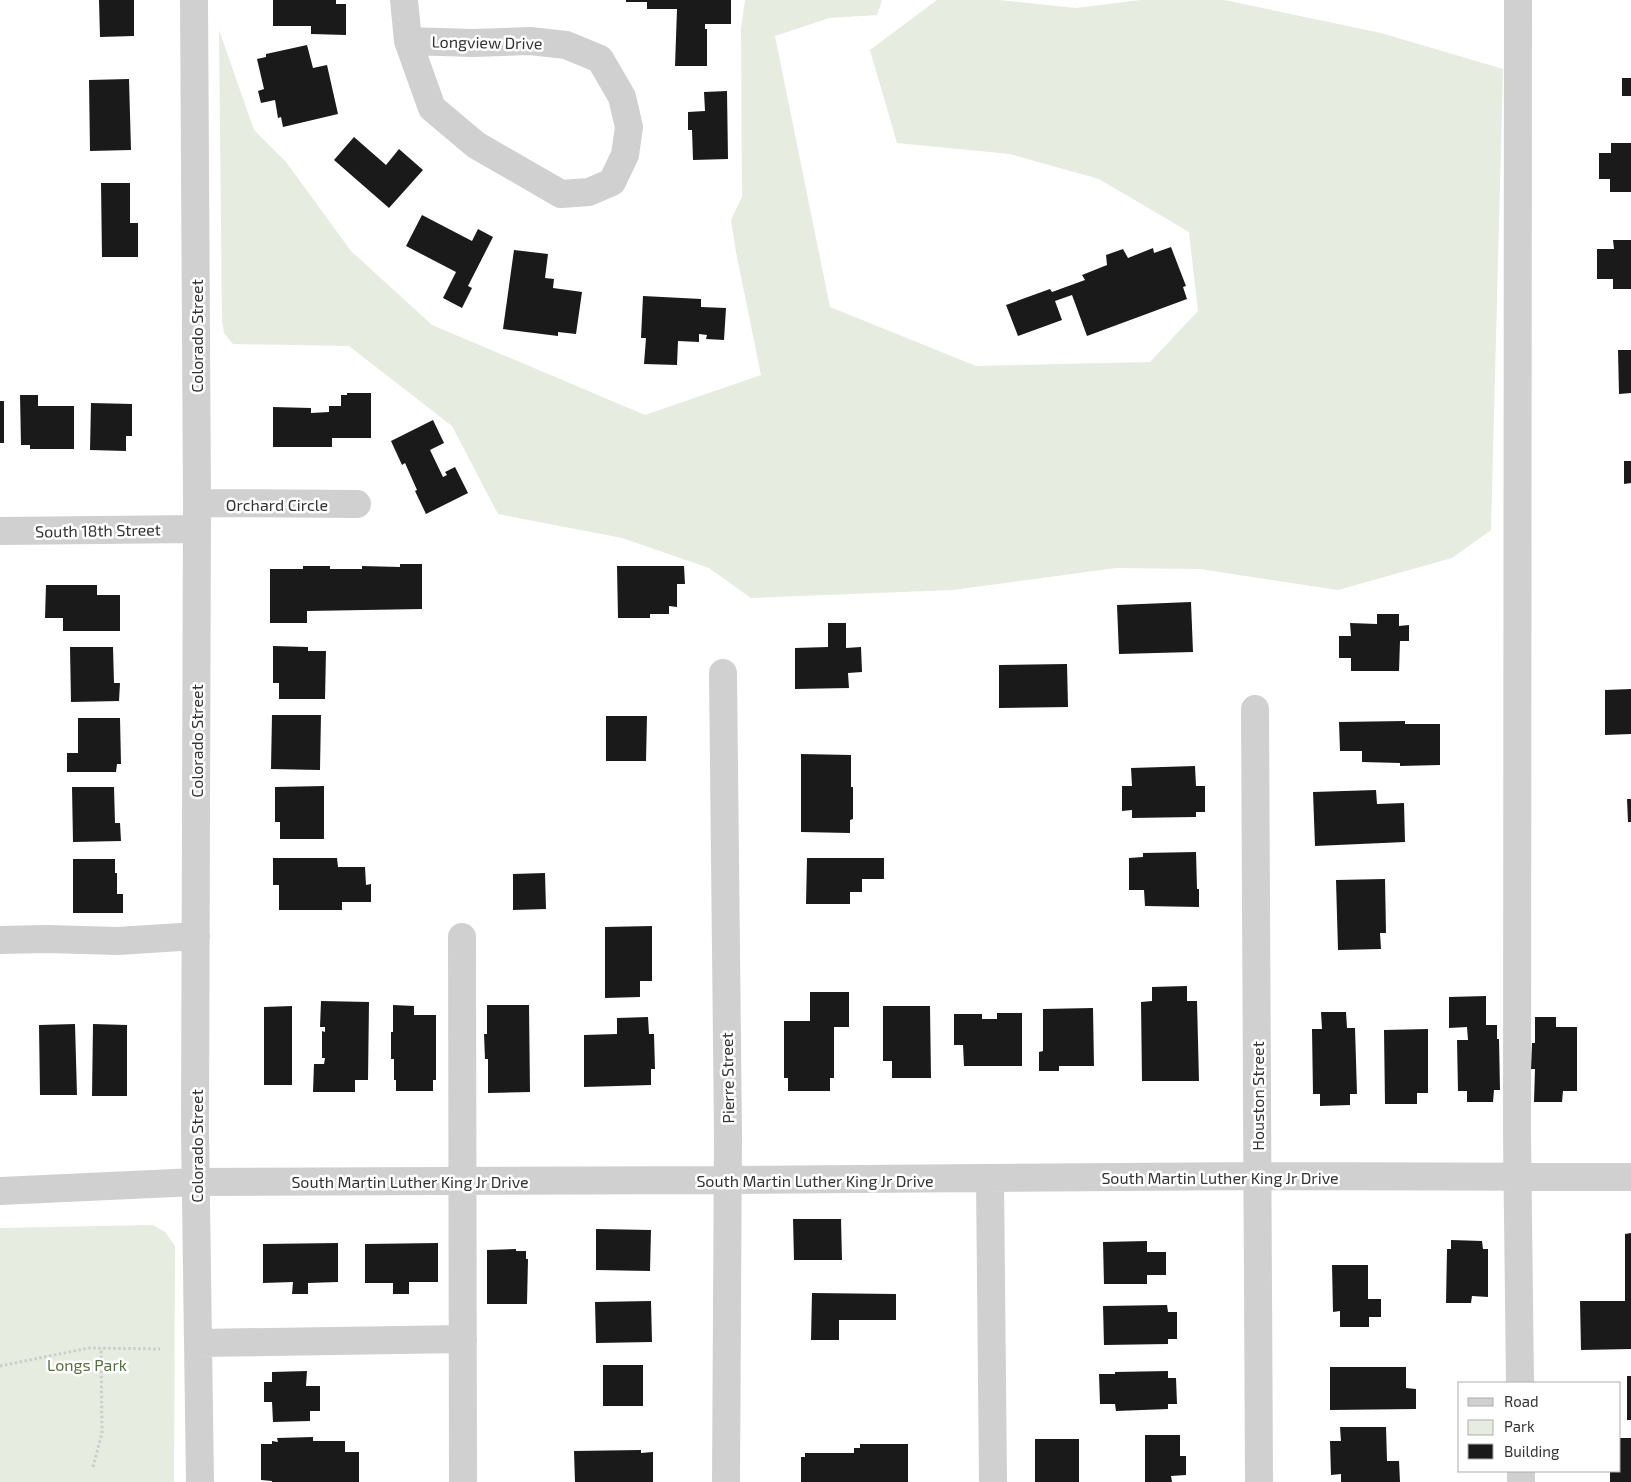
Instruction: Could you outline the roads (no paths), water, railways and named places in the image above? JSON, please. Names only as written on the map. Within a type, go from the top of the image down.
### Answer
[{"type":"street","name":"Colorado Street","points":[[194,0],[197,516],[196,1182],[200,1482]]},
{"type":"street","name":"Longview Drive","points":[[404,0],[408,41],[432,108],[476,145],[561,194],[589,192],[612,182],[625,155],[629,126],[622,97],[600,58],[566,45],[530,41],[473,43],[408,41]]},
{"type":"street","points":[[1518,0],[1517,1177],[1520,1382]]},
{"type":"street","name":"Orchard Circle","points":[[197,516],[357,504]]},
{"type":"street","name":"South 18th Street","points":[[0,531],[197,516]]},
{"type":"street","name":"Pierre Street","points":[[723,673],[727,1180],[726,1482]]},
{"type":"street","name":"Houston Street","points":[[1255,709],[1259,1482]]},
{"type":"street","points":[[0,940],[118,941],[196,936]]},
{"type":"street","points":[[462,937],[463,1482]]},
{"type":"street","name":"South Martin Luther King Jr Drive","points":[[0,1191],[196,1182],[1258,1176],[1631,1177]]},
{"type":"street","points":[[990,1179],[993,1482]]},
{"type":"street","points":[[198,1343],[463,1339]]},
{"type":"park label","name":"Longs Park","points":[[87,1364]]}]
